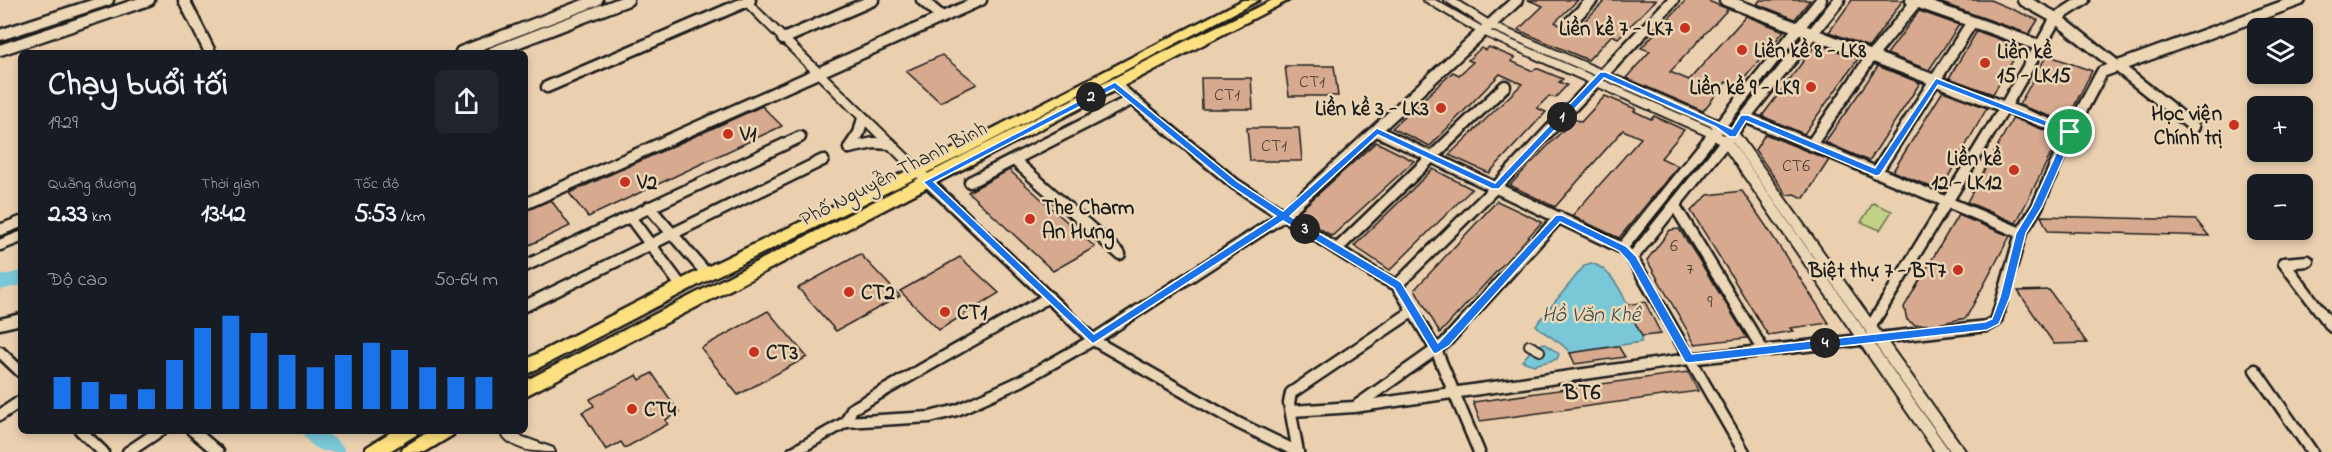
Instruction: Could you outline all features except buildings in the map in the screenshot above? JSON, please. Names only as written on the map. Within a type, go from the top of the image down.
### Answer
[{"type":"main road","name":"Phố Nguyễn Thanh Bình","points":[[528,387],[1253,0]]},
{"type":"main road","name":"Phố Nguyễn Thanh Bình","points":[[528,366],[681,286],[923,176],[1115,85],[1191,44],[1283,0]]},
{"type":"main road","points":[[374,452],[405,434]]},
{"type":"main road","points":[[412,451],[440,434]]},
{"type":"street","points":[[73,0],[76,10]]},
{"type":"street","points":[[0,35],[108,0]]},
{"type":"street","points":[[0,50],[149,0]]},
{"type":"street","points":[[184,0],[209,50]]},
{"type":"street","points":[[466,50],[597,0]]},
{"type":"street","points":[[498,50],[628,0]]},
{"type":"street","points":[[783,39],[873,0]]},
{"type":"street","points":[[922,0],[942,17]]},
{"type":"street","points":[[528,203],[981,0]]},
{"type":"street","points":[[1428,0],[1485,28],[1715,129],[1730,139],[1959,452]]},
{"type":"street","points":[[1449,0],[1485,28]]},
{"type":"street","points":[[793,452],[846,422],[930,417],[957,410],[1022,381],[1093,340],[1283,216],[1517,0]]},
{"type":"street","points":[[1569,23],[1592,0]]},
{"type":"street","points":[[1397,285],[1496,187],[1673,0]]},
{"type":"street","points":[[1725,0],[2070,132]]},
{"type":"street","points":[[1623,248],[1715,129],[1821,0]]},
{"type":"street","points":[[1632,258],[1730,139],[1839,0]]},
{"type":"street","points":[[2017,0],[2037,7]]},
{"type":"street","points":[[2023,0],[2056,18],[2194,128]]},
{"type":"street","points":[[1872,334],[1946,202],[2006,107],[2056,18],[2084,0]]},
{"type":"street","points":[[547,87],[746,1],[863,118],[1093,340],[1238,423],[1298,452],[1289,402],[1291,393],[1413,311]]},
{"type":"street","points":[[1811,145],[1871,57],[1914,1],[2041,46]]},
{"type":"street","points":[[1292,411],[1354,407],[1453,394],[1515,382],[1872,334],[1987,326],[1996,321],[2005,297],[2021,233],[2037,207],[2070,132],[2102,72],[2295,1]]},
{"type":"street","points":[[1876,173],[1972,22]]},
{"type":"street","points":[[1115,85],[1235,184],[1380,277],[1397,285],[1436,350],[1479,452]]},
{"type":"street","points":[[1338,248],[1430,156],[1505,86]]},
{"type":"street","points":[[970,182],[1131,100]]},
{"type":"street","points":[[1745,117],[2021,233]]},
{"type":"street","points":[[863,118],[859,133],[849,148],[874,143],[891,144]]},
{"type":"street","points":[[1377,131],[1623,248],[1632,258],[1744,452]]},
{"type":"street","points":[[528,265],[800,137]]},
{"type":"street","points":[[528,304],[823,160]]},
{"type":"street","points":[[1014,160],[1120,254]]},
{"type":"street","points":[[825,227],[882,198]]},
{"type":"street","points":[[1675,206],[1764,350]]},
{"type":"street","points":[[649,207],[707,274]]},
{"type":"street","points":[[630,217],[681,286]]},
{"type":"street","points":[[1354,407],[1445,344],[1559,217]]},
{"type":"street","points":[[0,230],[18,223]]},
{"type":"street","points":[[0,245],[18,238]]},
{"type":"street","points":[[2308,261],[2284,263],[2332,327]]},
{"type":"street","points":[[846,422],[852,409],[1049,297]]},
{"type":"street","points":[[0,324],[18,320]]},
{"type":"street","points":[[1872,334],[1943,452]]},
{"type":"street","points":[[1529,345],[1540,351]]},
{"type":"street","points":[[0,352],[18,369]]},
{"type":"street","points":[[2255,370],[2312,452]]},
{"type":"street","points":[[0,415],[18,403]]},
{"type":"street","points":[[84,434],[103,452]]},
{"type":"street","points":[[128,452],[155,434]]},
{"type":"street","points":[[196,434],[212,450]]},
{"type":"street","points":[[510,434],[515,440],[548,452]]},
{"type":"green space","points":[[1873,203],[1892,211],[1880,230],[1861,222]]},
{"type":"water","name":"Hồ Văn Khê","points":[[1591,263],[1609,274],[1616,283],[1642,336],[1641,342],[1570,353],[1536,325],[1585,265]]},
{"type":"water","points":[[1544,343],[1559,354],[1557,359],[1534,365],[1522,361],[1534,347]]},
{"type":"waterway","points":[[0,283],[18,279]]},
{"type":"waterway","points":[[314,434],[318,440],[335,452]]},
{"type":"place","name":"Liền kề 7 - LK7","points":[[1685,28]]},
{"type":"place","name":"Liền kề 8 - LK8","points":[[1742,50]]},
{"type":"place","name":"Liền kề 15 - LK15","points":[[1985,63]]},
{"type":"place","name":"Liền kề 9 - LK9","points":[[1811,87]]},
{"type":"place","name":"Liền kề 3 - LK3","points":[[1441,108]]},
{"type":"place","name":"Học viện Chính trị","points":[[2234,125]]},
{"type":"place","name":"V1","points":[[728,134]]},
{"type":"place","name":"Liền kề 12 - LK12","points":[[2014,170]]},
{"type":"place","name":"V2","points":[[625,182]]},
{"type":"place","name":"The Charm An Hưng","points":[[1030,219]]},
{"type":"place","name":"Biệt thự 7 - BT7","points":[[1958,270]]},
{"type":"place","name":"CT2","points":[[849,292]]},
{"type":"place","name":"CT1","points":[[945,312]]},
{"type":"place","name":"CT3","points":[[754,352]]},
{"type":"place","name":"CT4","points":[[632,409]]},
{"type":"district","name":"BT6","points":[[1582,391]]},
{"type":"route","points":[[2070,132],[1936,81],[1876,173],[1745,117],[1733,134],[1719,125],[1603,74],[1496,187],[1377,131],[1283,216],[1235,184],[1140,108],[1115,85],[928,182],[1093,340],[1283,216],[1338,248],[1380,277],[1397,285],[1436,350],[1445,344],[1559,217],[1623,248],[1632,258],[1689,359],[1987,326],[1996,321],[2005,297],[2021,233],[2037,207],[2070,132]]}]
